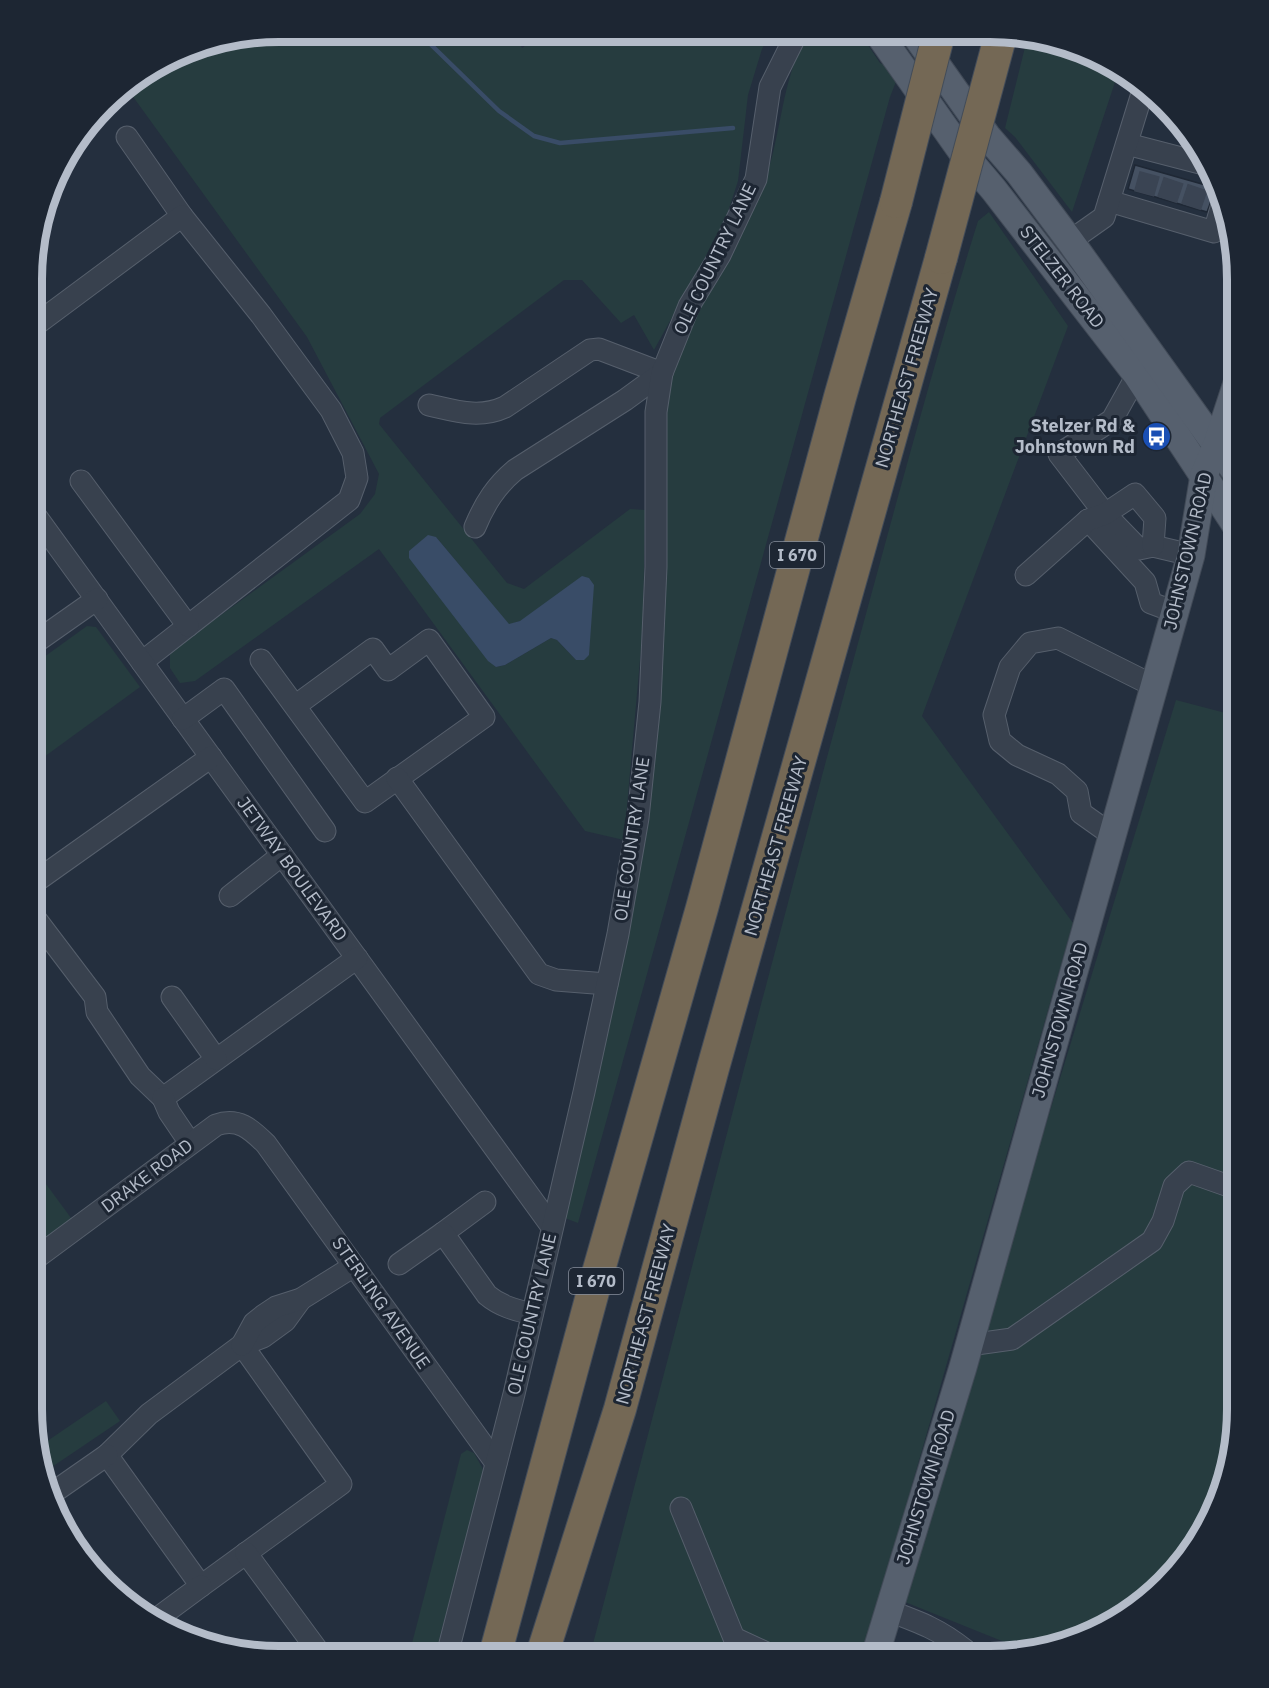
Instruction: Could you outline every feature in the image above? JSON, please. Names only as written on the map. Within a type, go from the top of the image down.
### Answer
[{"type":"highway","name":"I 670","points":[[497,1646],[595,1284],[702,908],[837,408],[896,202],[937,42]]},
{"type":"highway","name":"NORTHEAST FREEWAY","points":[[545,1646],[620,1409],[713,1068],[941,258],[999,43]]},
{"type":"highway","points":[[562,1646],[620,1409]]},
{"type":"main road","name":"STELZER ROAD","points":[[884,42],[963,152],[1137,375],[1227,511]]},
{"type":"main road","name":"STELZER ROAD","points":[[920,42],[987,136],[1019,173],[1070,241],[1227,459]]},
{"type":"main road","name":"JOHNSTOWN ROAD","points":[[878,1646],[969,1345],[1191,555],[1204,475],[1227,415]]},
{"type":"street","name":"OLE COUNTRY LANE","points":[[449,1646],[552,1227],[607,984],[638,818],[650,702],[656,567],[656,412],[662,373],[689,306],[720,255],[756,179],[770,87],[792,42]]},
{"type":"street","points":[[1070,241],[1104,217],[1141,97]]},
{"type":"street","points":[[127,137],[182,216],[261,315],[331,410],[353,453],[357,478],[350,500],[142,662]]},
{"type":"street","points":[[1127,144],[1154,160],[1201,171]]},
{"type":"street","points":[[1109,201],[1142,202],[1188,215],[1214,232],[1219,217]]},
{"type":"street","points":[[42,319],[182,216]]},
{"type":"street","points":[[429,405],[465,413],[491,414],[590,350],[600,349],[662,373]]},
{"type":"street","points":[[476,526],[484,506],[499,483],[515,470],[625,400],[662,373]]},
{"type":"street","points":[[1137,375],[1112,420],[1059,454],[1097,517],[1145,582],[1151,603],[1175,612]]},
{"type":"street","points":[[81,481],[188,626]]},
{"type":"street","points":[[1026,575],[1097,517],[1136,494],[1155,518],[1153,546]]},
{"type":"street","points":[[1097,517],[1139,549],[1153,546],[1191,555]]},
{"type":"street","name":"JETWAY BOULEVARD","points":[[42,524],[552,1227]]},
{"type":"street","points":[[42,638],[97,599]]},
{"type":"street","points":[[1112,835],[1082,813],[1077,791],[1058,774],[1017,755],[1000,741],[993,715],[1010,667],[1030,643],[1058,638],[1154,686]]},
{"type":"street","points":[[261,660],[365,802],[484,717],[429,640],[388,670],[374,650],[295,706]]},
{"type":"street","points":[[183,719],[224,689],[325,831]]},
{"type":"street","points":[[42,878],[211,757]]},
{"type":"street","points":[[397,778],[539,974],[556,980],[607,984]]},
{"type":"street","points":[[230,896],[282,855]]},
{"type":"street","points":[[42,927],[95,997],[97,1012],[140,1076],[163,1098],[169,1112],[190,1143]]},
{"type":"street","points":[[163,1098],[357,958]]},
{"type":"street","points":[[171,997],[216,1059]]},
{"type":"street","name":"DRAKE ROAD","points":[[42,1254],[216,1125],[226,1122],[252,1130],[266,1144]]},
{"type":"street","name":"STERLING AVENUE","points":[[266,1144],[496,1463]]},
{"type":"street","points":[[969,1345],[1012,1339],[1152,1241],[1163,1221],[1174,1186],[1189,1172],[1227,1185]]},
{"type":"street","points":[[399,1264],[485,1202]]},
{"type":"street","points":[[443,1233],[487,1295],[509,1309],[532,1314]]},
{"type":"street","points":[[57,1490],[107,1455],[149,1414],[242,1345],[263,1337],[285,1321],[301,1299],[354,1266]]},
{"type":"street","points":[[161,1615],[340,1484],[242,1345]]},
{"type":"street","points":[[107,1455],[201,1586]]},
{"type":"street","points":[[681,1508],[734,1638],[752,1646]]},
{"type":"street","points":[[246,1553],[314,1646]]},
{"type":"street","points":[[888,1611],[946,1634],[960,1646]]},
{"type":"green space","points":[[519,42],[522,48],[530,42],[766,42],[748,95],[738,181],[725,221],[654,350],[634,315],[621,323],[582,280],[564,280],[380,418],[379,424],[507,583],[524,589],[630,509],[645,510],[643,626],[624,840],[585,831],[379,549],[195,681],[180,683],[170,668],[170,652],[360,514],[375,494],[379,474],[307,337],[131,94],[147,82],[188,60],[218,50],[263,43]],"holes":[[[436,537],[509,625],[520,621],[589,655],[576,660],[557,640],[551,638],[505,665],[496,667]]]},
{"type":"green space","points":[[804,42],[866,42],[880,63],[888,67],[897,79],[890,97],[578,1223],[562,1217],[612,998],[667,399],[678,354],[690,322],[745,221],[768,172],[792,69]]},
{"type":"green space","points":[[1026,45],[1081,60],[1116,79],[1072,212],[1015,137],[1005,128]]},
{"type":"green space","points":[[989,212],[1068,326],[922,716],[1073,923],[866,1646],[592,1646],[836,724],[940,346],[978,221]]},
{"type":"green space","points":[[87,626],[96,627],[140,687],[42,758],[42,658]]},
{"type":"green space","points":[[1176,700],[1227,713],[1227,1409],[1225,1440],[1219,1470],[1209,1500],[1187,1541],[1158,1577],[1122,1606],[1095,1622],[1051,1638],[1011,1645],[900,1600]]},
{"type":"green space","points":[[42,1179],[74,1222],[42,1246]]},
{"type":"green space","points":[[106,1401],[120,1421],[50,1468],[45,1443]]},
{"type":"green space","points":[[467,1450],[474,1453],[484,1471],[437,1646],[411,1646],[461,1454]]},
{"type":"water","points":[[428,535],[436,537],[509,624],[520,621],[582,576],[589,578],[594,585],[589,655],[584,660],[576,660],[557,640],[551,638],[505,665],[496,667],[488,661],[409,558],[409,551]]},
{"type":"building","points":[[1135,165],[1208,186],[1212,198],[1207,212],[1128,189]]},
{"type":"waterway","points":[[428,42],[499,111],[534,136],[560,143],[733,128]]},
{"type":"tunnel","points":[[1144,194],[1151,169]]},
{"type":"tunnel","points":[[1167,200],[1175,176]]},
{"type":"tunnel","points":[[1191,207],[1199,183]]},
{"type":"place","name":"Stelzer Rd & Johnstown Rd","points":[[1156,436]]}]
